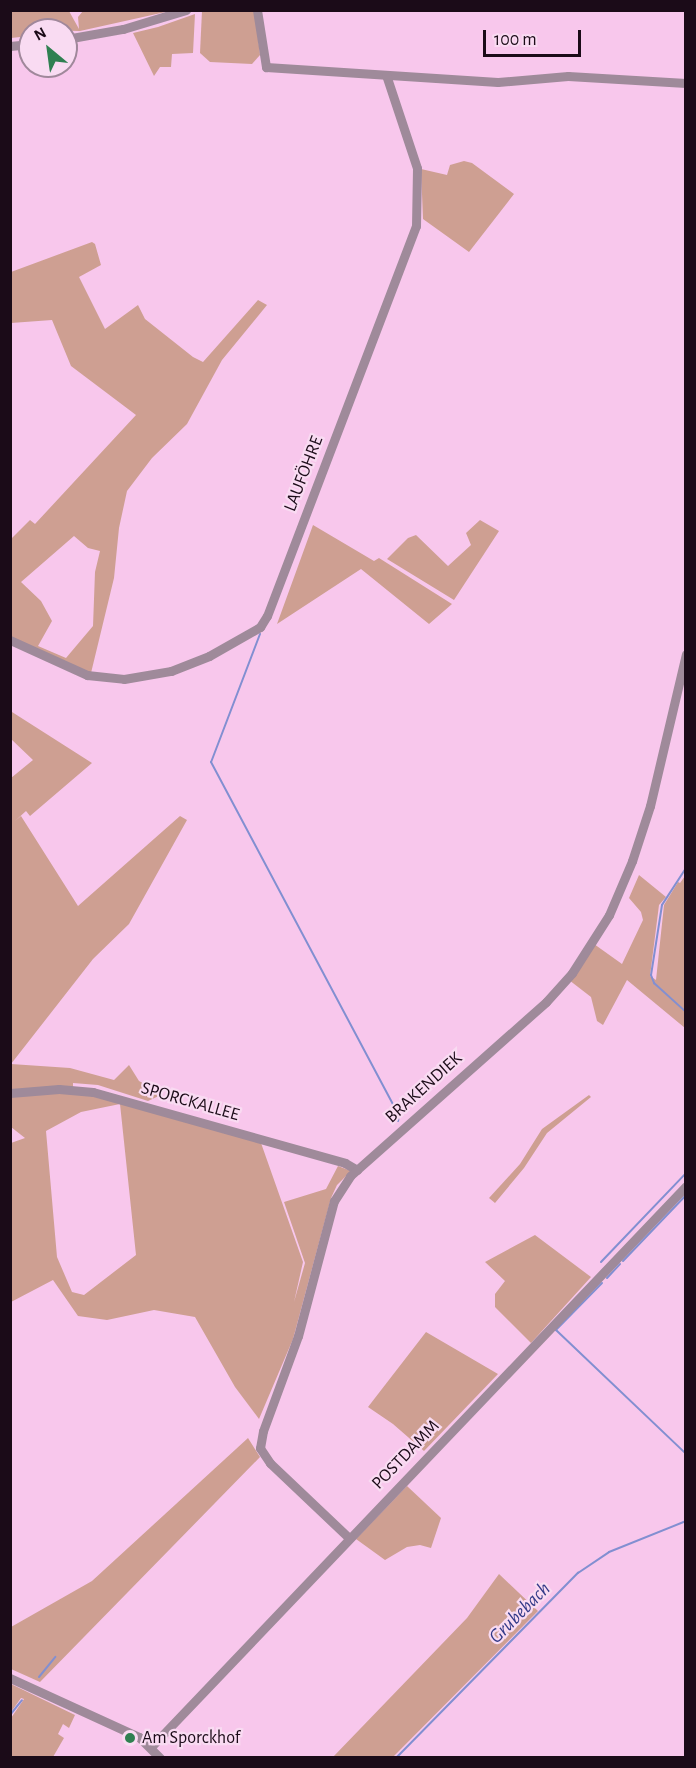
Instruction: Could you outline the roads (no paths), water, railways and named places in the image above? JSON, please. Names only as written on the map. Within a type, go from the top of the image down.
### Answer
[{"type":"street","points":[[78,37],[123,29],[186,10]]},
{"type":"street","points":[[257,10],[266,67],[498,82],[568,76],[686,83]]},
{"type":"street","name":"LAUFÖHRE","points":[[10,639],[87,675],[124,679],[171,671],[244,638],[260,627],[267,616],[416,226],[417,168],[386,75]]},
{"type":"street","name":"BRAKENDIEK","points":[[349,1538],[270,1463],[260,1448],[260,1439],[298,1336],[334,1201],[341,1188],[357,1170],[546,1002],[572,973],[609,915],[632,861],[654,793],[686,654]]},
{"type":"street","name":"SPORCKALLEE","points":[[10,1093],[59,1089],[93,1092],[345,1163],[357,1170]]},
{"type":"street","name":"POSTDAMM","points":[[151,1747],[686,1186]]},
{"type":"street","points":[[10,1678],[139,1737],[160,1758]]},
{"type":"waterway","points":[[260,634],[211,762],[399,1115],[398,1121]]},
{"type":"waterway","points":[[686,868],[662,905],[651,975],[654,983],[686,1012]]},
{"type":"waterway","points":[[601,1262],[686,1173]]},
{"type":"waterway","points":[[623,1261],[686,1195]]},
{"type":"waterway","points":[[607,1278],[620,1264]]},
{"type":"waterway","points":[[602,1283],[556,1330],[686,1454]]},
{"type":"waterway","name":"Grubebach","points":[[396,1758],[578,1573],[609,1552],[686,1521]]},
{"type":"waterway","points":[[39,1677],[55,1657]]},
{"type":"waterway","points":[[10,1715],[22,1700]]},
{"type":"place","name":"Am Sporckhof","points":[[130,1738]]}]
